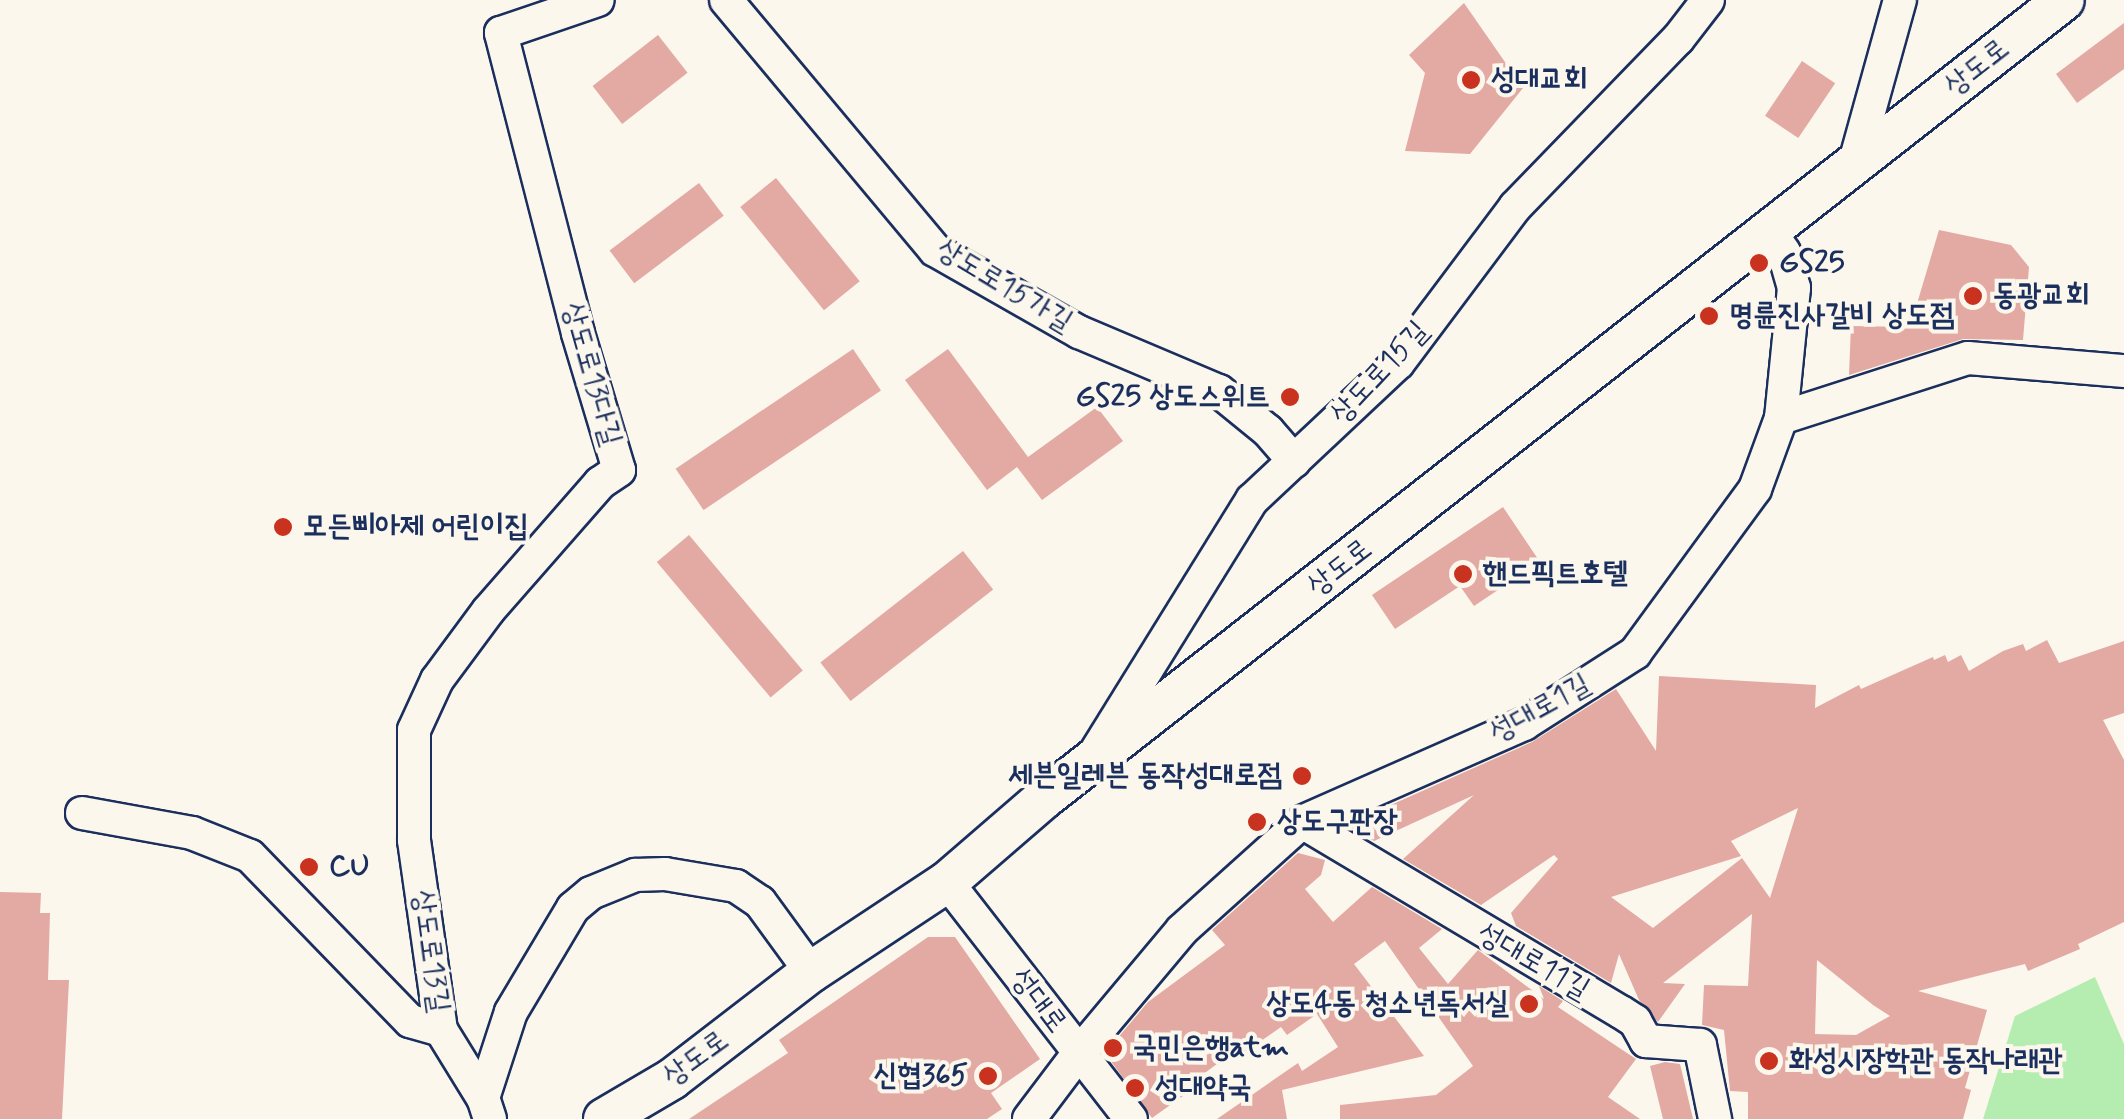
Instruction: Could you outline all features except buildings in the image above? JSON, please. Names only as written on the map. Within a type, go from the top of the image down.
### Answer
[{"type":"main road","name":"상도로","points":[[604,1119],[672,1079],[810,972],[947,882],[1768,229],[2064,0]]},
{"type":"street","name":"상도로13다길","points":[[412,770],[414,730],[437,680],[507,589],[600,483],[619,470],[578,333],[500,33],[598,0]]},
{"type":"street","name":"상도로15가길","points":[[726,0],[935,250],[1079,332],[1220,392],[1268,431],[1294,461]]},
{"type":"street","name":"상도로15길","points":[[1085,769],[1252,500],[1398,363],[1515,206],[1678,39],[1708,0]]},
{"type":"street","points":[[1856,162],[1900,0]]},
{"type":"street","name":"성대로1길","points":[[1029,1119],[1182,930],[1302,822],[1524,724],[1635,654],[1755,489],[1781,418],[1794,288],[1784,252],[1768,229]]},
{"type":"street","points":[[1781,418],[1968,358],[2124,371]]},
{"type":"street","name":"상도로13길","points":[[412,770],[414,840],[441,1030],[486,1109]]},
{"type":"street","points":[[82,812],[192,833],[250,856],[410,1021],[441,1030]]},
{"type":"street","name":"성대로11길","points":[[1302,822],[1634,1021],[1646,1041],[1700,1045],[1714,1119]]},
{"type":"street","points":[[486,1109],[511,1012],[573,908],[591,893],[635,876],[665,874],[736,886],[760,902],[810,972]]},
{"type":"street","name":"성대로","points":[[947,882],[1131,1119]]},
{"type":"green space","points":[[2095,977],[2124,1044],[2124,1119],[1983,1119],[2015,1016]]},
{"type":"place","name":"성대교회","points":[[1471,80]]},
{"type":"place","name":"GS25","points":[[1759,263]]},
{"type":"place","name":"동광교회","points":[[1973,296]]},
{"type":"place","name":"명륜진사갈비 상도점","points":[[1709,316]]},
{"type":"place","name":"GS25 상도스위트","points":[[1290,397]]},
{"type":"place","name":"모든삐아제 어린이집","points":[[283,527]]},
{"type":"place","name":"핸드픽트호텔","points":[[1463,574]]},
{"type":"place","name":"세븐일레븐 동작성대로점","points":[[1302,776]]},
{"type":"place","name":"상도구판장","points":[[1257,822]]},
{"type":"place","name":"CU","points":[[309,867]]},
{"type":"place","name":"상도4동 청소년독서실","points":[[1529,1004]]},
{"type":"place","name":"국민은행atm","points":[[1113,1048]]},
{"type":"place","name":"화성시장학관 동작나래관","points":[[1769,1061]]},
{"type":"place","name":"신협365","points":[[988,1076]]},
{"type":"place","name":"성대약국","points":[[1135,1088]]}]
